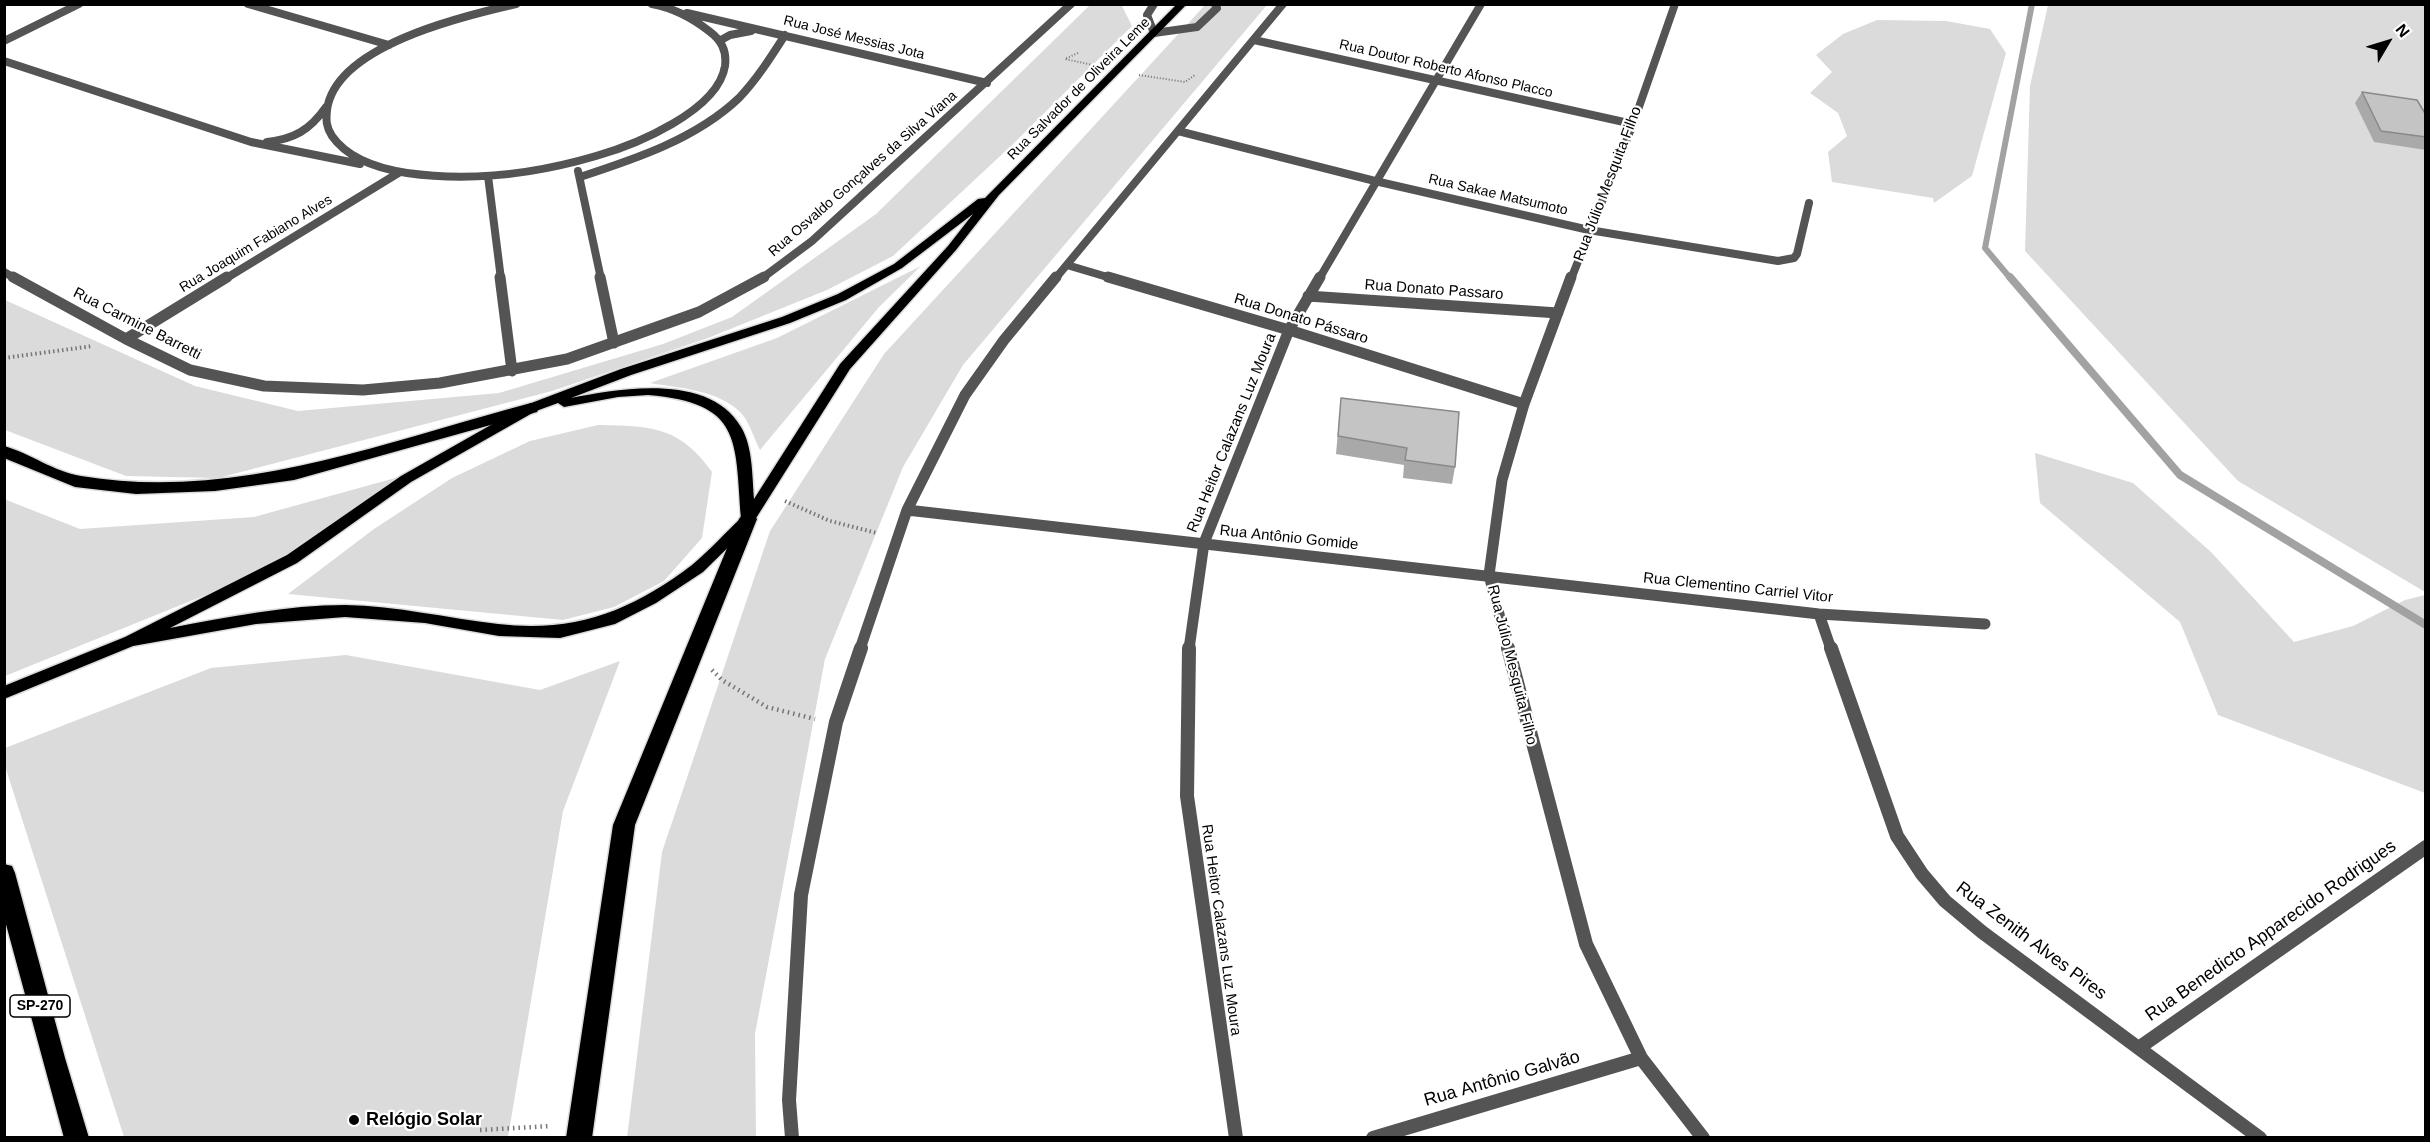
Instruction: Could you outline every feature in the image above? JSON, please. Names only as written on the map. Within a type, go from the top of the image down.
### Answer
[{"type":"highway","points":[[4,451],[75,481],[136,488],[215,484],[294,474],[531,408]]},
{"type":"highway","points":[[579,1131],[624,825],[748,519]]},
{"type":"highway","name":"SP-270","points":[[4,873],[77,1137]]},
{"type":"main road","name":"Rua Salvador de Oliveira Leme","points":[[995,192],[1183,4]]},
{"type":"main road","points":[[4,693],[131,641],[292,559],[406,479],[531,408],[626,372],[786,320],[842,297],[898,266],[995,192]]},
{"type":"main road","points":[[131,641],[256,618],[345,611],[425,617],[499,630],[560,632],[610,620],[651,599],[698,568],[748,519],[845,367],[952,248],[995,192]]},
{"type":"main road","points":[[531,408],[636,391],[680,394],[714,408],[736,429],[745,468],[748,519]]},
{"type":"street","points":[[4,40],[80,4]]},
{"type":"street","points":[[248,4],[389,45]]},
{"type":"street","points":[[400,172],[346,153],[328,133],[324,111],[334,88],[357,66],[389,45],[449,20],[516,4]]},
{"type":"street","name":"Rua José Messias Jota","points":[[652,4],[987,83]]},
{"type":"street","name":"Rua Osvaldo Gonçalves da Silva Viana","points":[[512,371],[567,359],[699,312],[768,275],[812,241],[1071,4]]},
{"type":"street","points":[[1154,4],[1147,15],[1154,33],[1197,27],[1217,8],[1215,4]]},
{"type":"street","points":[[792,1137],[789,1100],[801,895],[836,722],[907,510],[965,395],[1004,340],[1283,4]]},
{"type":"street","name":"Rua Heitor Calazans Luz Moura","points":[[1236,1137],[1187,796],[1189,644],[1204,543],[1289,330],[1375,181],[1437,82],[1482,4]]},
{"type":"street","name":"Rua Júlio Mesquita Filho","points":[[1675,4],[1633,124],[1589,230],[1524,404],[1502,480],[1489,575],[1586,944],[1641,1058],[1703,1137]]},
{"type":"street","points":[[4,61],[251,142],[400,172],[441,177],[488,176],[533,171],[577,162],[620,148],[658,132],[688,114],[710,94],[723,75],[726,57],[721,40],[680,11]]},
{"type":"street","points":[[580,177],[637,159],[678,139],[733,103],[770,60],[780,34],[738,32],[721,40]]},
{"type":"street","name":"Rua Doutor Roberto Afonso Placco","points":[[1254,40],[1633,124]]},
{"type":"street","points":[[251,142],[282,140],[297,136],[313,124],[326,107]]},
{"type":"street","name":"Rua Sakae Matsumoto","points":[[1178,131],[1375,181],[1589,230],[1758,258],[1787,260],[1797,254],[1809,202]]},
{"type":"street","points":[[577,162],[614,343]]},
{"type":"street","name":"Rua Joaquim Fabiano Alves","points":[[126,339],[400,172]]},
{"type":"street","points":[[488,176],[512,371]]},
{"type":"street","name":"Rua Donato Pássaro","points":[[1067,265],[1289,330],[1524,404]]},
{"type":"street","name":"Rua Carmine Barretti","points":[[4,272],[126,339],[190,370],[264,386],[363,390],[440,383],[512,371]]},
{"type":"street","name":"Rua Donato Passaro","points":[[1308,296],[1558,314]]},
{"type":"street","name":"Rua Antônio Gomide","points":[[907,510],[1489,575]]},
{"type":"street","name":"Rua Clementino Carriel Vitor","points":[[1489,575],[1820,614],[1985,624]]},
{"type":"street","name":"Rua Zenith Alves Pires","points":[[1820,614],[1897,836],[1944,902],[2260,1137]]},
{"type":"street","name":"Rua Benedicto Apparecido Rodrigues","points":[[2140,1047],[2426,847]]},
{"type":"street","name":"Rua Antônio Galvão","points":[[1374,1137],[1641,1058]]},
{"type":"path","points":[[1078,53],[1065,59],[1116,72],[1185,82],[1195,75]]},
{"type":"path","points":[[4,358],[82,348],[126,339]]},
{"type":"path","points":[[766,490],[819,518],[849,528],[898,536]]},
{"type":"path","points":[[693,651],[722,680],[767,707],[836,722]]},
{"type":"path","points":[[480,1130],[579,1131]]},
{"type":"shaded area","points":[[1090,5],[1124,5],[1122,6],[1132,26],[1012,145],[893,256],[827,290],[708,338],[552,391],[218,478],[126,476],[5,430],[5,300],[195,386],[298,411],[499,393],[663,344],[732,317],[876,214]]},
{"type":"shaded area","points":[[1205,5],[1267,5],[963,365],[903,467],[825,659],[755,1034],[756,1137],[627,1138],[662,852],[770,531],[884,354]]},
{"type":"shaded area","points":[[2048,5],[2425,5],[2425,592],[2238,481],[2025,251],[2030,86]]},
{"type":"shaded area","points":[[1877,20],[1946,21],[1990,29],[2006,53],[1972,176],[1934,203],[1933,198],[1832,182],[1828,152],[1847,136],[1838,113],[1810,93],[1832,72],[1816,55],[1843,34]]},
{"type":"shaded area","points":[[921,266],[879,307],[760,450],[746,420],[731,405],[710,394],[650,383],[777,338]]},
{"type":"shaded area","points":[[598,425],[648,428],[676,437],[688,445],[712,472],[702,538],[664,581],[614,607],[563,620],[288,594],[374,529],[452,478],[530,441]]},
{"type":"shaded area","points":[[2035,453],[2133,483],[2211,552],[2294,642],[2353,626],[2405,600],[2425,595],[2425,793],[2218,715],[2180,622],[2040,503]]},
{"type":"shaded area","points":[[406,475],[260,573],[5,676],[4,499],[80,529],[254,517]]},
{"type":"shaded area","points":[[346,655],[540,690],[620,661],[563,811],[508,1137],[124,1137],[5,766],[5,748],[211,668]]},
{"type":"building","points":[[2362,92],[2417,100],[2426,115],[2426,137],[2381,131]]},
{"type":"building","points":[[1341,398],[1459,412],[1455,467],[1405,460],[1407,448],[1338,436]]},
{"type":"waterway","points":[[2011,279],[1985,248],[2032,4]]},
{"type":"waterway","points":[[2010,277],[2180,475],[2426,625]]},
{"type":"place","name":"Relógio Solar","points":[[354,1120]]}]
